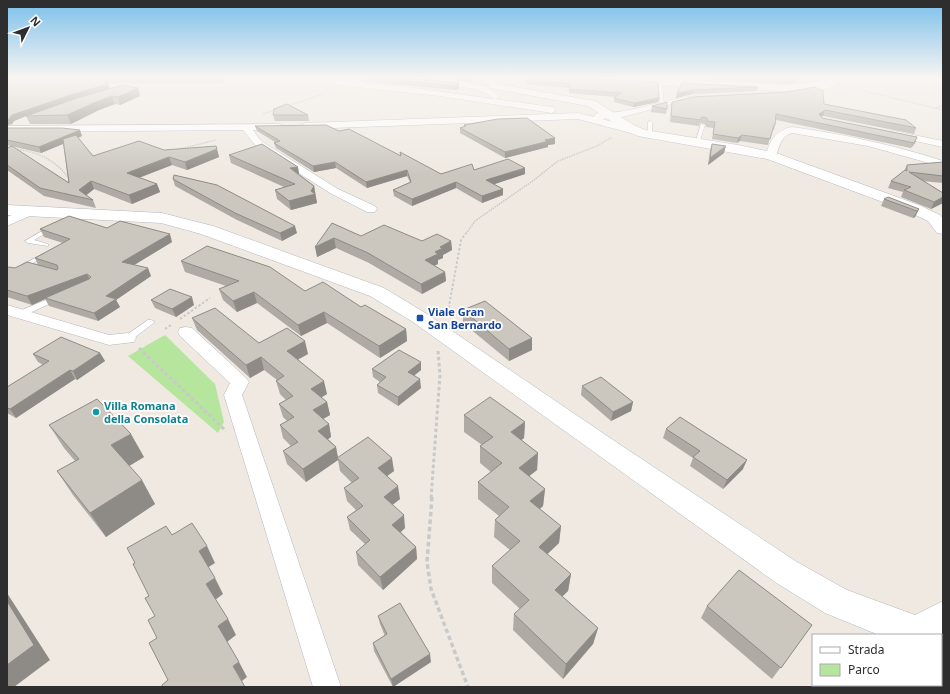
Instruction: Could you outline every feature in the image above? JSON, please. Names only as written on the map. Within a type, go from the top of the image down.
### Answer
[{"type":"main road","points":[[603,110],[611,116],[620,129],[647,130],[697,143],[771,156],[913,208],[934,218],[943,229]]},
{"type":"main road","points":[[7,210],[70,217],[162,218],[207,230],[377,292],[394,301],[438,331],[779,567],[837,602],[917,633],[943,618]]},
{"type":"street","points":[[558,110],[611,116],[635,110]]},
{"type":"street","points":[[577,113],[591,110]]},
{"type":"street","points":[[577,113],[620,129]]},
{"type":"street","points":[[7,128],[247,127],[526,119],[578,116],[647,130]]},
{"type":"street","points":[[7,128],[28,121]]},
{"type":"street","points":[[247,127],[249,133],[258,143],[334,191],[371,209]]},
{"type":"street","points":[[771,156],[773,147],[778,137],[786,131],[792,130],[889,148],[943,164]]},
{"type":"street","points":[[883,132],[943,144]]},
{"type":"street","points":[[7,222],[28,212]]},
{"type":"street","points":[[14,312],[109,340],[128,338]]},
{"type":"street","points":[[175,327],[240,382],[233,395],[327,687]]},
{"type":"lane","points":[[697,143],[703,125]]},
{"type":"lane","points":[[46,245],[28,241],[58,224]]},
{"type":"lane","points":[[39,269],[22,267],[50,253]]},
{"type":"lane","points":[[14,312],[62,297]]},
{"type":"lane","points":[[128,338],[151,322]]},
{"type":"path","points":[[230,127],[274,110]]},
{"type":"path","points":[[468,687],[431,590],[427,562],[440,374],[438,341],[430,335],[445,326],[461,240],[475,221],[534,180],[558,161],[597,146],[620,129]]},
{"type":"path","points":[[175,151],[220,139]]},
{"type":"path","points":[[12,149],[32,151],[44,155],[63,171],[72,183]]},
{"type":"path","points":[[175,327],[210,298]]},
{"type":"path","points":[[128,338],[253,457]]},
{"type":"green space","points":[[165,335],[215,384],[224,422],[218,433],[128,356]]},
{"type":"building","points":[[7,110],[26,110],[12,115],[9,119],[7,119]]},
{"type":"building","points":[[42,110],[77,110],[67,115],[26,116]]},
{"type":"building","points":[[274,110],[299,110],[308,115],[273,115]]},
{"type":"building","points":[[671,110],[824,110],[819,114],[822,118],[917,137],[914,143],[776,114],[775,125],[770,139],[742,135],[738,138],[713,134],[715,122],[707,121],[707,118],[702,117],[700,120],[671,116]]},
{"type":"building","points":[[827,110],[857,110],[906,120],[916,128]]},
{"type":"building","points":[[527,118],[555,138],[545,140],[549,141],[505,152],[460,128],[466,126],[464,125],[498,119]]},
{"type":"building","points":[[326,125],[339,131],[349,129],[401,156],[400,152],[441,174],[472,164],[474,170],[508,159],[525,168],[486,180],[503,189],[482,196],[456,182],[412,199],[393,190],[411,182],[407,170],[366,182],[335,162],[313,166],[274,143],[280,141],[255,126]]},
{"type":"building","points":[[7,128],[62,128],[80,130],[39,147],[7,140]]},
{"type":"building","points":[[76,135],[93,156],[139,141],[164,150],[216,146],[217,149],[185,162],[169,157],[127,173],[157,184],[129,195],[91,181],[79,190],[93,200],[40,188],[7,165],[7,148],[12,146],[69,183],[63,139]]},
{"type":"building","points":[[262,144],[298,167],[290,168],[314,186],[311,191],[315,194],[289,201],[275,190],[295,184],[229,155]]},
{"type":"building","points":[[712,144],[726,146],[710,158]]},
{"type":"building","points":[[943,162],[943,176],[909,172],[943,193],[943,197],[934,202],[904,190],[911,187],[891,181],[905,170],[907,171],[907,165]]},
{"type":"building","points":[[174,175],[217,185],[295,226],[280,233],[235,213],[173,179]]},
{"type":"building","points":[[888,197],[919,209],[917,211],[884,199]]},
{"type":"building","points":[[69,216],[107,228],[120,221],[170,234],[122,262],[148,268],[106,296],[116,299],[94,313],[45,298],[89,279],[91,277],[87,274],[27,296],[7,290],[7,268],[9,267],[15,268],[27,262],[57,270],[57,265],[35,258],[70,239],[40,229]]},
{"type":"building","points":[[332,223],[361,236],[384,225],[422,241],[437,234],[451,241],[440,247],[443,248],[435,252],[438,254],[425,260],[445,272],[421,284],[368,253],[334,238],[315,247]]},
{"type":"building","points":[[207,246],[270,267],[305,291],[323,282],[361,307],[365,305],[406,329],[379,346],[324,312],[298,325],[254,292],[233,301],[219,289],[239,281],[181,261]]},
{"type":"building","points":[[170,289],[192,297],[172,309],[151,300]]},
{"type":"building","points":[[485,301],[532,338],[509,349],[463,310]]},
{"type":"building","points":[[215,308],[259,343],[287,328],[305,341],[287,351],[324,381],[311,389],[327,402],[313,410],[329,424],[318,431],[336,447],[303,469],[283,451],[298,442],[280,425],[294,417],[279,404],[293,396],[276,381],[284,376],[261,357],[246,365],[192,318]]},
{"type":"building","points":[[61,337],[100,353],[73,371],[70,370],[10,409],[7,408],[7,387],[49,361],[33,354]]},
{"type":"building","points":[[399,350],[421,362],[408,372],[420,379],[398,397],[377,385],[386,377],[372,369]]},
{"type":"building","points":[[601,377],[633,402],[613,412],[582,386]]},
{"type":"building","points":[[490,397],[525,422],[511,432],[538,453],[519,468],[545,489],[530,501],[561,526],[539,547],[571,574],[555,590],[598,628],[566,664],[514,614],[529,600],[492,566],[520,541],[495,520],[509,507],[478,482],[502,463],[480,446],[493,437],[464,415]]},
{"type":"building","points":[[97,399],[131,434],[111,445],[142,480],[90,513],[57,471],[79,459],[49,425]]},
{"type":"building","points":[[680,417],[747,460],[727,480],[693,457],[700,451],[666,429]]},
{"type":"building","points":[[368,437],[392,458],[378,468],[398,486],[384,497],[404,515],[392,525],[416,547],[380,577],[356,552],[370,540],[347,517],[363,506],[344,488],[359,478],[337,458]]},
{"type":"building","points":[[192,523],[207,546],[199,551],[215,578],[206,584],[228,619],[218,626],[239,662],[233,666],[245,687],[163,687],[162,685],[168,680],[149,643],[157,638],[148,620],[155,616],[145,598],[149,596],[133,564],[135,563],[127,548],[166,526],[172,535]]},
{"type":"building","points":[[739,570],[812,625],[781,668],[707,606]]},
{"type":"building","points":[[7,601],[34,645],[7,665]]},
{"type":"building","points":[[400,603],[430,654],[391,679],[373,643],[387,634],[378,616]]},
{"type":"building","points":[[943,681],[943,687],[867,687],[942,686]]},
{"type":"place","name":"Viale Gran San Bernardo","points":[[420,318]]},
{"type":"place","name":"Villa Romana della Consolata","points":[[96,412]]}]
